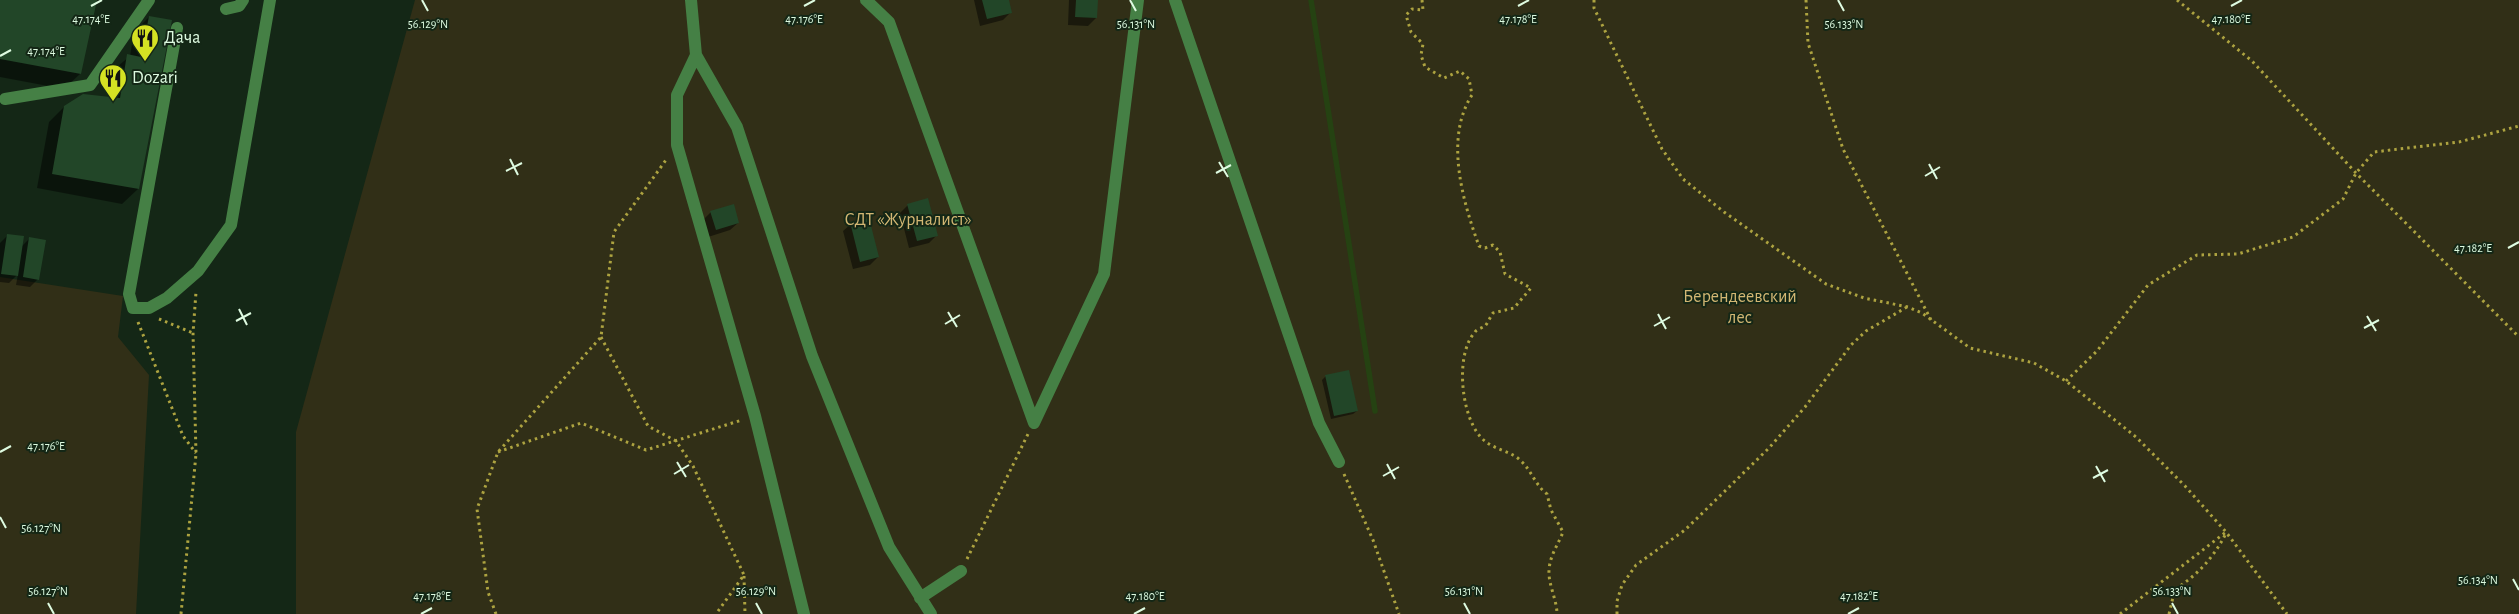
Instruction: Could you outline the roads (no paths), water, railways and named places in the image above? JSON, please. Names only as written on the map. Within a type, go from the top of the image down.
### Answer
[{"type":"lane","points":[[5,100],[90,85],[148,0]]},
{"type":"lane","points":[[226,9],[239,6],[243,0]]},
{"type":"lane","points":[[177,28],[129,294],[133,308],[149,308],[167,298],[198,271],[232,225],[270,0]]},
{"type":"lane","points":[[691,0],[696,55],[737,127],[812,356],[889,547],[931,614]]},
{"type":"lane","points":[[866,0],[888,22],[1034,423],[1104,274],[1138,0]]},
{"type":"lane","points":[[1175,0],[1319,422],[1339,462]]},
{"type":"lane","points":[[696,55],[677,95],[677,145],[755,416],[804,614]]},
{"type":"lane","points":[[920,598],[961,571]]},
{"type":"waterway","points":[[1311,0],[1375,411]]},
{"type":"place","name":"Дача","points":[[145,62]]},
{"type":"place","name":"Dozari","points":[[113,102]]},
{"type":"park label","name":"СДТ «Журналист»","points":[[908,220]]},
{"type":"park label","name":"Берендеевский лес","points":[[1740,307]]}]
